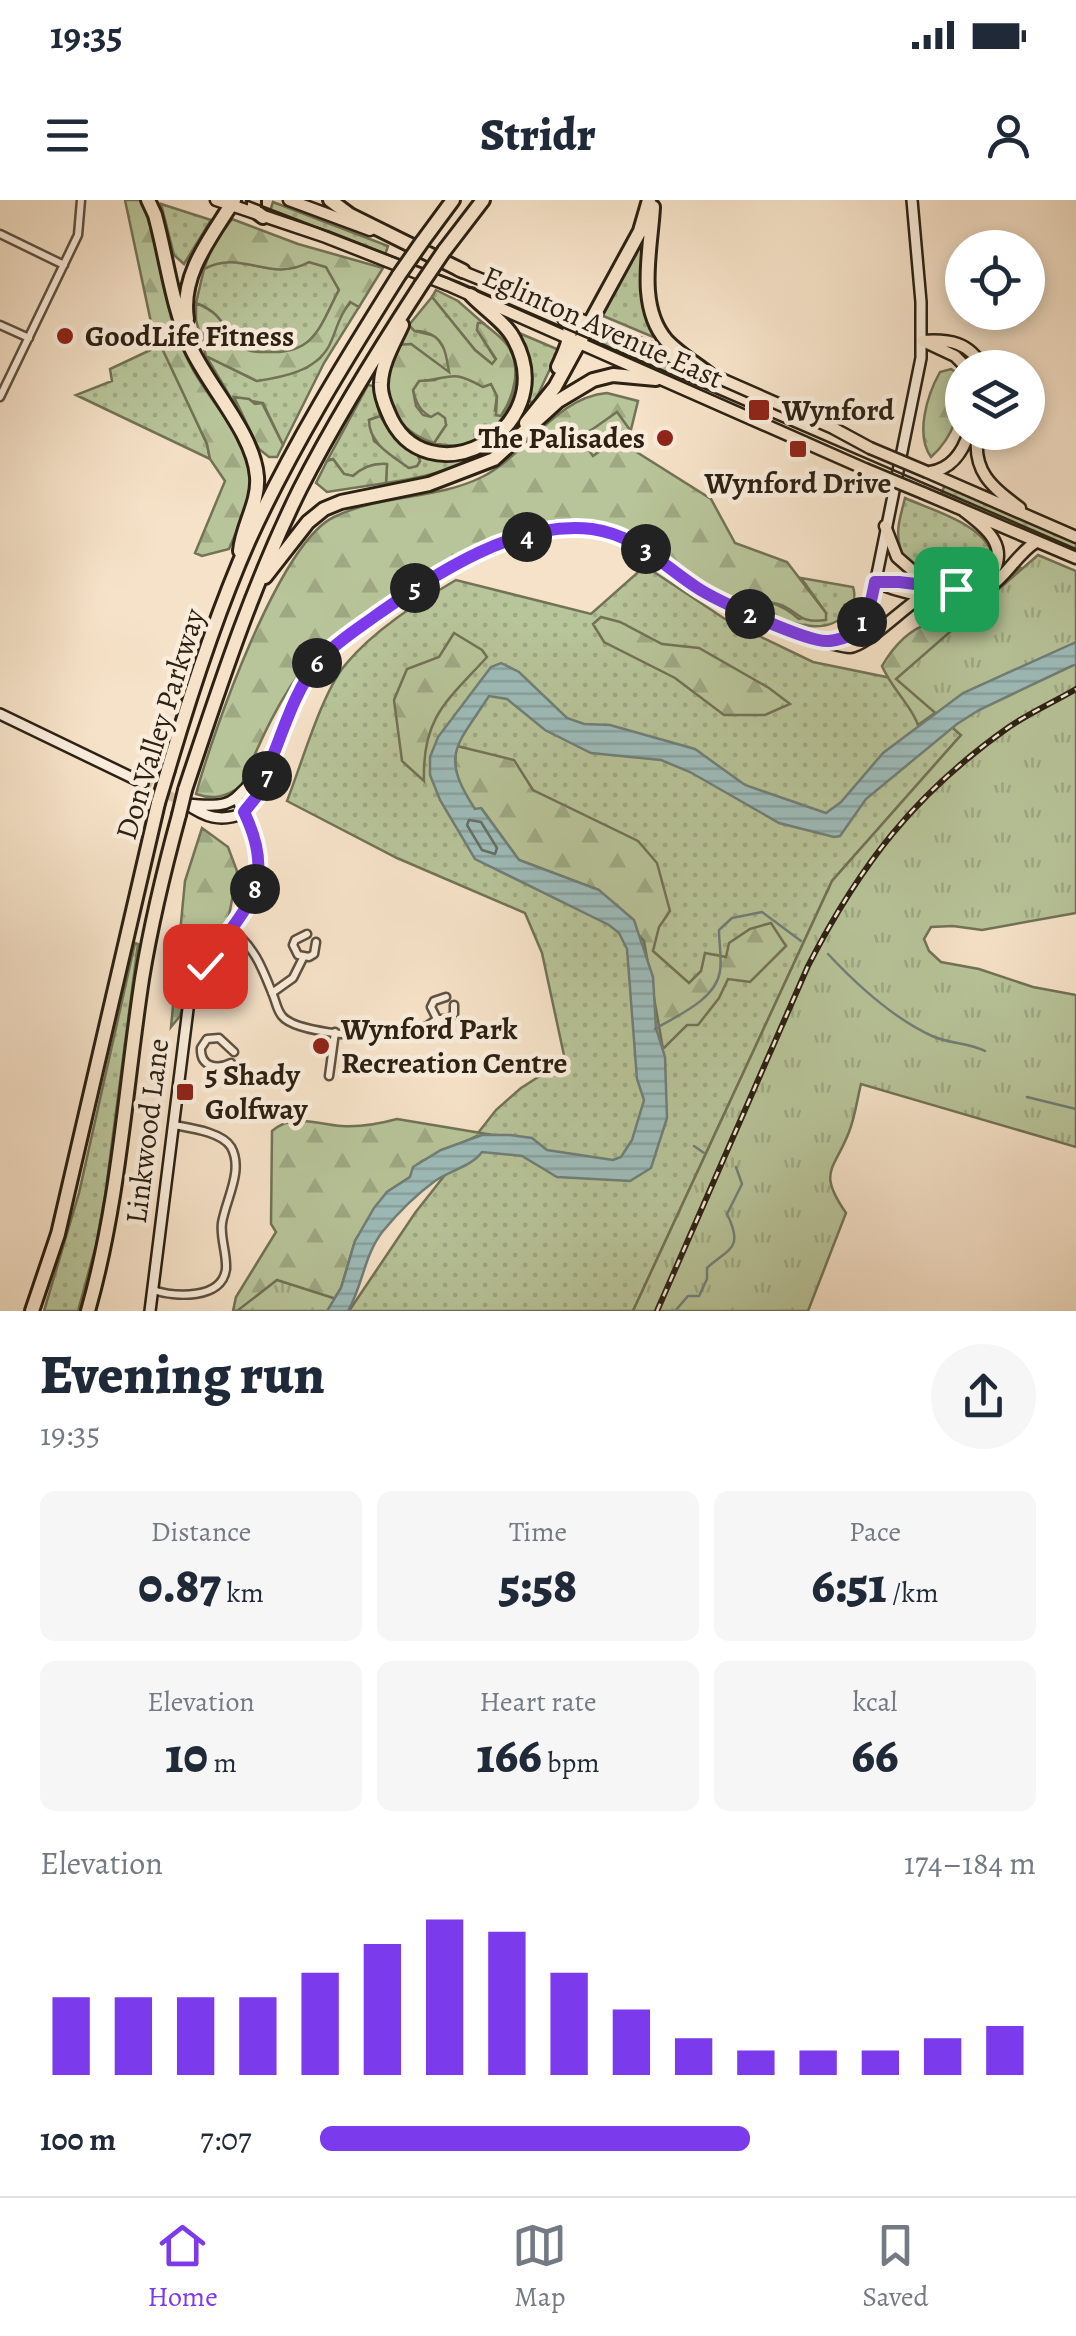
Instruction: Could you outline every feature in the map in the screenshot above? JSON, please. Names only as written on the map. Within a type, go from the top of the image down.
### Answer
[{"type":"highway","points":[[148,200],[182,328],[254,460],[256,495],[241,537],[238,567]]},
{"type":"highway","points":[[254,200],[254,210],[263,217]]},
{"type":"highway","points":[[330,200],[350,215],[463,272]]},
{"type":"highway","name":"Don Valley Parkway","points":[[32,1311],[58,1234],[158,803],[188,701],[238,567],[330,384],[453,200]]},
{"type":"highway","name":"Don Valley Parkway","points":[[88,1311],[116,1189],[149,941],[185,790],[257,586],[301,488],[340,416],[421,284],[483,200]]},
{"type":"highway","points":[[480,465],[523,428],[556,387],[574,341],[590,323],[640,231],[651,200]]},
{"type":"highway","points":[[651,200],[647,272],[650,302],[665,339],[710,375]]},
{"type":"highway","points":[[192,351],[186,311],[188,290],[199,257],[232,203]]},
{"type":"highway","points":[[421,284],[382,369],[380,388],[392,424],[415,444],[435,452],[458,454],[482,448],[506,429],[522,397],[522,364],[514,339],[471,295]]},
{"type":"highway","points":[[554,308],[566,318],[574,341]]},
{"type":"highway","points":[[257,586],[308,522],[324,509],[429,484],[494,459],[573,389],[614,375],[656,379]]},
{"type":"main road","name":"Eglinton Avenue East","points":[[216,200],[326,237],[471,295],[656,379],[1076,558]]},
{"type":"main road","name":"Eglinton Avenue East","points":[[289,200],[590,323],[1076,537]]},
{"type":"main road","points":[[922,340],[945,351]]},
{"type":"main road","points":[[922,340],[960,343],[971,350]]},
{"type":"main road","points":[[926,472],[949,465],[961,450]]},
{"type":"main road","points":[[976,450],[983,477],[1033,518]]},
{"type":"main road","points":[[875,582],[898,591],[929,591],[964,589],[991,578],[998,563],[993,536],[964,511]]},
{"type":"main road","points":[[885,526],[896,557],[929,591],[963,597],[978,594],[994,584],[1036,542]]},
{"type":"main road","points":[[825,642],[850,646],[864,642],[906,605],[929,591]]},
{"type":"street","points":[[0,397],[78,235],[81,200]]},
{"type":"street","points":[[267,770],[237,800],[216,806],[185,803],[214,818],[244,812],[265,786],[267,770],[307,678],[320,660],[438,572],[482,550],[554,530],[593,529],[626,538],[728,606],[825,642],[849,636],[869,614],[920,372],[922,340],[912,200]]},
{"type":"street","points":[[0,234],[64,264]]},
{"type":"street","points":[[0,324],[29,338]]},
{"type":"street","points":[[0,714],[144,783]]},
{"type":"street","name":"Linkwood Lane","points":[[150,1311],[180,1060],[193,987],[251,902],[257,878],[257,853],[237,800]]},
{"type":"street","points":[[232,930],[260,962],[280,1014],[290,1024],[335,1032],[400,1036],[436,1019],[449,1019],[454,1014],[454,1005]]},
{"type":"street","points":[[304,957],[293,946],[298,936],[308,934]]},
{"type":"street","points":[[272,993],[294,976],[304,957],[314,954],[316,942]]},
{"type":"street","points":[[436,1019],[434,1001],[446,997]]},
{"type":"street","points":[[328,1076],[335,1032]]},
{"type":"street","points":[[231,1063],[224,1067],[208,1066],[200,1054],[203,1043],[213,1038],[224,1040],[234,1052]]},
{"type":"street","points":[[180,1060],[200,1054]]},
{"type":"street","points":[[153,1290],[175,1296],[198,1294],[224,1277],[226,1265],[221,1228],[236,1162],[232,1149],[220,1138],[174,1125]]},
{"type":"green space","points":[[125,200],[141,200],[182,348],[235,434],[247,462],[249,494],[229,549],[202,556],[195,553],[225,481],[210,459],[207,444],[152,327]]},
{"type":"green space","points":[[273,202],[388,246],[385,255],[270,211]]},
{"type":"green space","points":[[161,204],[211,220],[184,264],[174,255]]},
{"type":"green space","points":[[232,219],[298,244],[383,268],[359,307],[350,302],[329,346],[307,367],[257,381],[206,356],[196,320],[196,303],[213,313],[247,349],[285,351],[298,348],[315,334],[339,290],[326,267],[309,262],[281,269],[231,262],[204,269],[212,246]]},
{"type":"green space","points":[[641,236],[645,237],[643,288],[656,336],[653,337],[601,315]]},
{"type":"green space","points":[[219,260],[275,269],[309,262],[326,267],[339,290],[321,325],[307,342],[285,352],[250,351],[234,339],[213,313],[196,303],[204,269]]},
{"type":"green space","points":[[436,290],[458,301],[483,323],[478,324],[477,330],[496,360],[492,364],[475,350],[432,297]]},
{"type":"green space","points":[[432,297],[475,350],[492,364],[496,359],[477,330],[478,323],[500,337],[515,363],[513,391],[501,416],[496,415],[497,396],[491,384],[483,387],[457,376],[419,381],[413,390],[416,406],[423,415],[431,417],[438,413],[445,418],[446,425],[434,443],[414,434],[398,418],[385,387],[397,345],[411,344],[449,372],[440,342],[409,325]]},
{"type":"green space","points":[[351,302],[359,307],[324,363],[283,445],[263,403],[234,398],[238,410],[206,356],[257,381],[306,368],[320,358],[330,343],[336,320]]},
{"type":"green space","points":[[409,325],[415,331],[436,336],[461,375],[483,387],[491,384],[497,396],[495,410],[510,402],[499,422],[478,440],[450,446],[434,443],[446,425],[421,409],[413,390],[419,381],[435,380],[449,373],[411,344],[397,345]]},
{"type":"green space","points":[[519,333],[559,350],[534,403],[526,400],[515,336]]},
{"type":"green space","points":[[596,334],[704,381],[700,389],[593,343]]},
{"type":"green space","points":[[161,345],[207,444],[210,459],[76,395],[112,381],[110,369]]},
{"type":"green space","points":[[945,371],[945,441],[931,457],[923,427],[927,403],[940,372]]},
{"type":"green space","points":[[368,385],[373,386],[380,416],[369,420],[374,441],[409,468],[420,461],[417,453],[443,459],[483,450],[486,454],[437,473],[386,483],[387,465],[369,466],[353,476],[344,474],[333,459],[327,461]]},
{"type":"green space","points":[[607,393],[638,401],[627,446],[711,499],[735,543],[787,562],[826,613],[826,620],[804,619],[785,607],[760,599],[733,600],[721,596],[618,527],[588,520],[556,520],[525,527],[462,552],[335,637],[310,660],[289,689],[241,786],[219,796],[196,794],[251,642],[292,563],[313,534],[334,517],[352,510],[446,490],[482,477],[572,405]]},
{"type":"green space","points":[[234,397],[262,403],[283,445],[277,457],[269,457],[259,449]]},
{"type":"green space","points":[[617,412],[630,430],[593,456],[580,438]]},
{"type":"green space","points":[[380,416],[392,434],[417,453],[417,466],[409,468],[377,442],[369,420]]},
{"type":"green space","points":[[333,459],[344,474],[353,476],[368,466],[387,464],[386,483],[327,492],[316,483],[327,461]]},
{"type":"green space","points":[[945,485],[1076,542],[1076,552],[941,494]]},
{"type":"green space","points":[[905,498],[980,535],[993,556],[983,576],[947,582],[913,567],[899,541]]},
{"type":"green space","points":[[1038,555],[1076,571],[1076,913],[982,930],[931,927],[924,939],[929,951],[941,962],[1076,995],[1076,1147],[861,1084],[851,1126],[830,1179],[846,1213],[808,1311],[633,1311],[832,881],[961,735],[896,679]]},
{"type":"green space","points":[[645,566],[728,621],[813,662],[896,679],[961,735],[832,881],[633,1311],[349,1311],[415,1213],[496,1110],[521,1088],[565,1060],[542,953],[525,913],[397,858],[287,801],[320,711],[336,678],[356,652],[397,618],[456,580],[591,614]]},
{"type":"green space","points":[[1021,568],[1044,571],[963,693],[918,725],[882,666],[914,631],[971,609]]},
{"type":"green space","points":[[801,578],[853,587],[851,607],[834,622],[806,626],[733,600],[769,602],[799,619],[826,613]]},
{"type":"green space","points":[[601,617],[620,622],[662,644],[699,648],[790,704],[765,715],[724,715],[675,678],[604,642],[593,624]]},
{"type":"green space","points":[[454,633],[487,657],[449,699],[433,725],[424,759],[424,781],[402,761],[394,700],[407,669],[439,657]]},
{"type":"green space","points":[[457,746],[514,760],[533,790],[638,841],[657,863],[670,911],[659,927],[653,951],[689,983],[701,971],[705,953],[726,957],[729,943],[750,929],[771,923],[786,946],[750,982],[728,979],[698,1025],[687,1025],[663,1049],[644,941],[599,890],[519,860],[482,809],[475,810],[465,794],[456,772]]},
{"type":"green space","points":[[202,828],[228,847],[237,871],[227,928],[193,966],[180,1016],[171,1027],[185,881]]},
{"type":"green space","points":[[135,943],[138,944],[96,1245],[78,1311],[44,1311],[79,1193]]},
{"type":"green space","points":[[397,1119],[493,1135],[477,1136],[422,1161],[410,1177],[387,1192],[355,1241],[341,1288],[327,1311],[233,1311],[236,1297],[276,1232],[271,1224],[272,1131],[298,1121],[349,1126]]},
{"type":"green space","points":[[277,1280],[352,1304],[348,1311],[237,1311]]},
{"type":"water","points":[[1076,642],[1076,664],[957,724],[866,799],[840,836],[834,837],[779,823],[690,772],[661,760],[591,753],[545,730],[507,699],[489,696],[457,751],[455,762],[464,790],[475,809],[481,808],[519,860],[599,890],[634,920],[653,977],[656,1028],[665,1057],[667,1118],[651,1168],[630,1181],[557,1177],[522,1156],[482,1152],[435,1181],[401,1211],[377,1240],[348,1311],[327,1311],[341,1288],[355,1241],[374,1208],[387,1192],[410,1177],[413,1167],[441,1150],[482,1135],[532,1138],[547,1150],[613,1160],[621,1157],[632,1140],[644,1100],[637,1079],[627,949],[619,933],[475,859],[430,775],[430,757],[438,737],[491,667],[501,663],[519,672],[567,718],[584,724],[610,725],[695,749],[745,785],[826,813],[841,802],[883,753],[963,693]]},
{"type":"waterway","points":[[655,1029],[694,1006],[711,990],[720,971],[719,930],[732,918],[762,912],[801,941]]},
{"type":"waterway","points":[[828,954],[863,989],[903,1020],[938,1039],[985,1051]]},
{"type":"waterway","points":[[1027,1097],[1076,1109]]},
{"type":"waterway","points":[[694,1146],[704,1153]]},
{"type":"waterway","points":[[675,1311],[688,1296],[699,1296],[707,1279],[707,1268],[734,1242],[727,1214],[742,1184],[736,1167]]},
{"type":"tunnel","points":[[143,783],[185,803]]},
{"type":"tram line","points":[[246,200],[458,282],[1076,549]]},
{"type":"railway","points":[[657,1311],[808,966],[848,895],[893,833],[945,778],[1009,727],[1076,689]]},
{"type":"place","name":"GoodLife Fitness","points":[[65,336]]},
{"type":"place","name":"Wynford","points":[[759,410]]},
{"type":"place","name":"The Palisades","points":[[665,438]]},
{"type":"place","name":"Wynford Drive","points":[[798,449]]},
{"type":"place","name":"Wynford Park Recreation Centre","points":[[321,1046]]},
{"type":"place","name":"5 Shady Golfway","points":[[185,1092]]},
{"type":"route","points":[[205,966],[251,902],[257,878],[257,853],[244,812],[265,786],[267,770],[307,678],[320,660],[356,630],[438,572],[482,550],[554,530],[593,529],[642,546],[728,606],[825,642],[849,636],[869,614],[875,582],[956,589]]}]
